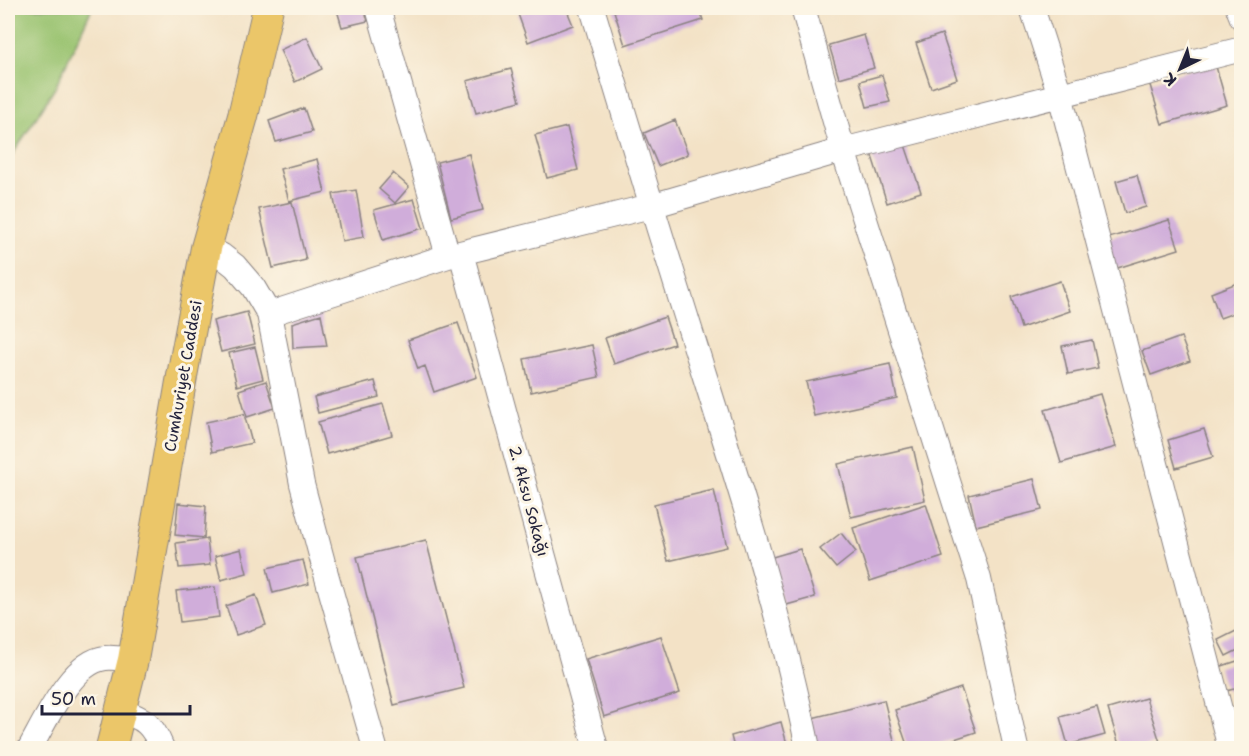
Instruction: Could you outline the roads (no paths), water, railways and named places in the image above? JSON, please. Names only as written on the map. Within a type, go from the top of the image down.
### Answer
[{"type":"main road","name":"Cumhuriyet Caddesi","points":[[111,748],[133,660],[182,376],[207,248],[243,116],[268,8]]},
{"type":"street","name":"2. Aksu Sokağı","points":[[378,8],[454,255],[596,748]]},
{"type":"street","points":[[592,8],[651,206],[742,493],[798,697],[808,748]]},
{"type":"street","points":[[803,8],[843,150],[979,579],[1016,748]]},
{"type":"street","points":[[1032,8],[1060,95],[1230,748]]},
{"type":"street","points":[[1238,8],[1242,18]]},
{"type":"street","points":[[269,314],[454,255],[651,206],[843,150],[1242,49]]},
{"type":"street","points":[[207,248],[235,266],[254,287],[269,314],[303,484],[375,748]]},
{"type":"street","points":[[30,748],[70,681],[80,671],[104,658],[133,660]]},
{"type":"street","points":[[120,711],[147,722],[162,748]]}]
